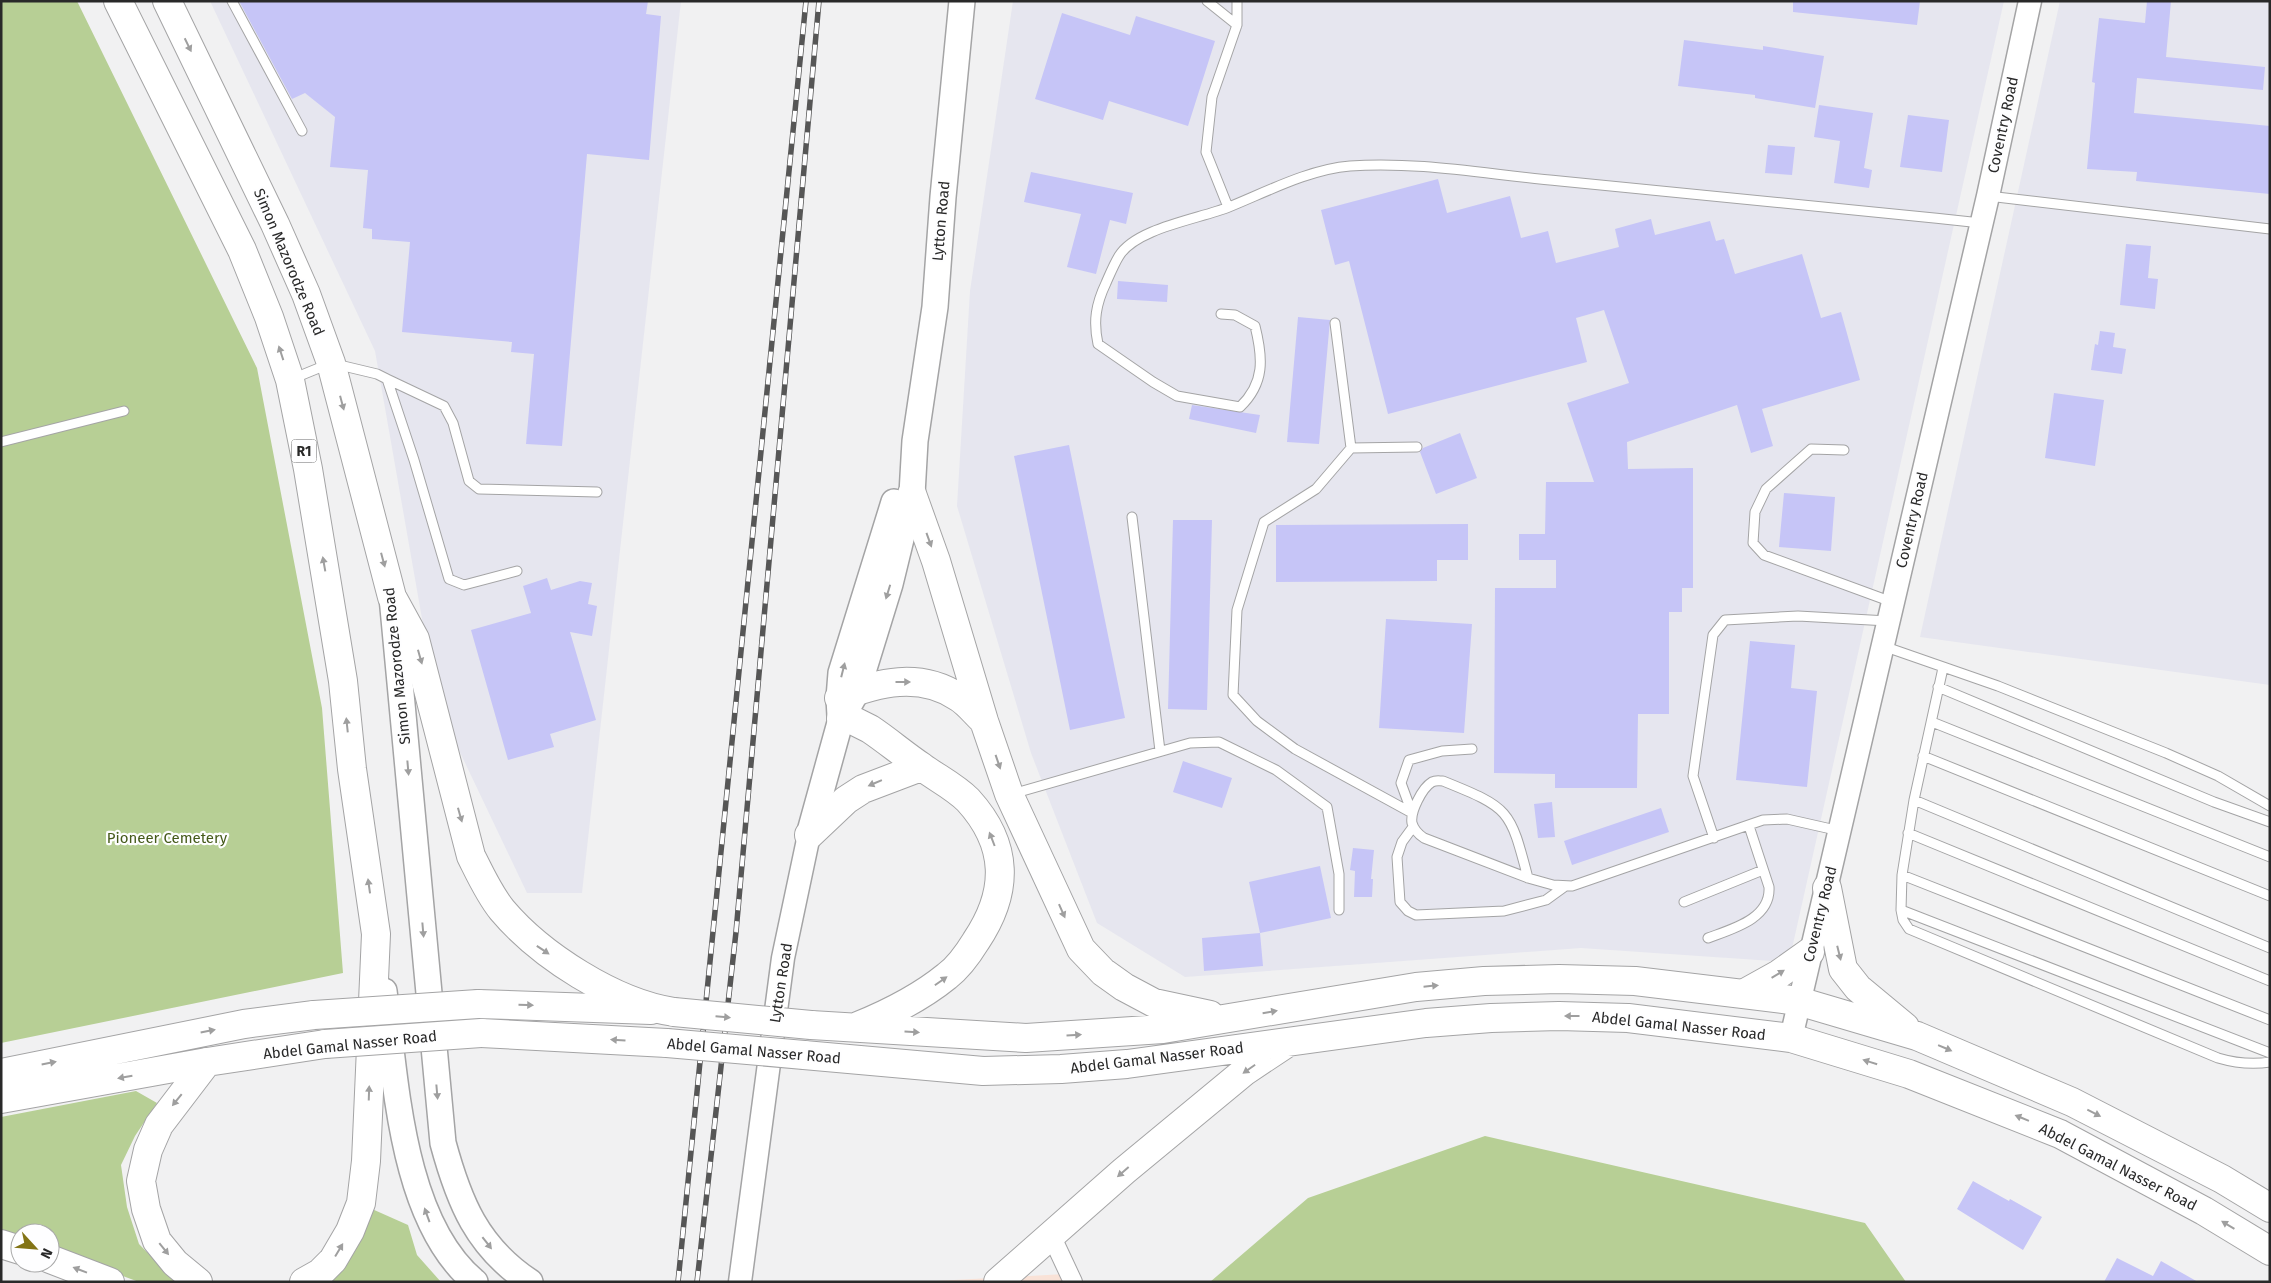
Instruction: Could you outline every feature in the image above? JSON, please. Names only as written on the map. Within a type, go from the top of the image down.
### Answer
[{"type":"main road","name":"R1","points":[[118,1],[242,250],[290,380],[308,469],[343,681],[352,769],[400,1105],[418,1188],[429,1221],[444,1247],[463,1272],[475,1282]]},
{"type":"main road","name":"Simon Mazorodze Road","points":[[167,1],[275,224],[306,294],[331,363],[392,597],[443,1143],[456,1187],[471,1222],[492,1249],[530,1282]]},
{"type":"main road","name":"Lytton Road","points":[[809,835],[846,703],[890,584],[912,494],[915,441],[935,307],[943,197],[962,1]]},
{"type":"main road","name":"Lytton Road","points":[[846,703],[842,673],[897,490],[915,441]]},
{"type":"main road","points":[[912,494],[936,561],[984,721],[1009,794],[1068,926],[1081,949],[1103,972],[1124,987],[1154,1003],[1230,1019]]},
{"type":"main road","points":[[392,597],[414,639],[472,856],[501,909],[536,945],[572,969],[608,990],[667,1011]]},
{"type":"main road","points":[[852,1028],[900,1009],[949,975],[977,940],[997,903],[1000,889],[999,860],[993,838],[984,822],[967,800],[870,728],[854,721],[846,703],[891,682],[925,684],[939,687],[959,698],[984,721]]},
{"type":"main road","points":[[809,835],[846,800],[863,789],[921,767]]},
{"type":"main road","points":[[1827,888],[1836,939],[1844,969],[1849,978],[1882,1009],[1917,1036]]},
{"type":"main road","points":[[304,1282],[320,1273],[333,1260],[350,1231],[361,1203],[366,1162],[376,934]]},
{"type":"main road","points":[[1743,994],[1779,974],[1810,952]]},
{"type":"main road","name":"Abdel Gamal Nasser Road","points":[[1,1073],[244,1024],[314,1015],[478,1004],[667,1011],[811,1025],[1026,1038],[1163,1028],[1230,1019],[1416,988],[1484,981],[1635,982],[1798,1001],[1917,1036],[2072,1102],[2222,1179],[2270,1208]]},
{"type":"main road","name":"Abdel Gamal Nasser Road","points":[[1,1099],[207,1062],[325,1044],[481,1033],[667,1044],[983,1071],[1060,1069],[1126,1064],[1426,1023],[1491,1018],[1559,1016],[1628,1018],[1791,1038],[1909,1074],[2060,1134],[2204,1211],[2270,1251]]},
{"type":"main road","points":[[998,1282],[1124,1170],[1245,1071],[1289,1042]]},
{"type":"main road","points":[[198,1282],[175,1263],[157,1241],[146,1209],[141,1181],[148,1150],[159,1125],[207,1062]]},
{"type":"main road","points":[[60,1263],[110,1282]]},
{"type":"street","name":"Coventry Road","points":[[1791,1038],[1798,1001],[1827,888],[1988,196],[2030,1]]},
{"type":"street","name":"Lytton Road","points":[[740,1282],[783,958],[809,835]]},
{"type":"street","points":[[1051,1235],[1073,1282]]},
{"type":"lane","points":[[232,1],[302,131]]},
{"type":"lane","points":[[1207,1],[1237,25]]},
{"type":"lane","points":[[1228,207],[1206,152],[1212,97],[1237,25],[1237,1]]},
{"type":"lane","points":[[1221,314],[1234,315],[1255,326],[1261,350],[1260,375],[1250,397],[1240,407],[1177,396],[1153,382],[1098,344],[1094,328],[1095,312],[1120,254],[1147,233],[1228,207],[1268,189],[1347,166],[1412,165],[1527,178],[1772,200],[1981,223]]},
{"type":"lane","points":[[1988,196],[2270,229]]},
{"type":"lane","points":[[1336,323],[1351,448],[1316,489],[1264,522],[1237,610],[1233,695],[1257,720],[1296,749],[1412,813]]},
{"type":"lane","points":[[290,380],[331,363],[376,374],[444,406],[453,423],[469,482],[479,489],[597,492]]},
{"type":"lane","points":[[387,379],[414,460],[449,580],[464,585],[517,571]]},
{"type":"lane","points":[[1,442],[124,411]]},
{"type":"lane","points":[[1351,448],[1417,446]]},
{"type":"lane","points":[[1844,450],[1811,449],[1766,489],[1755,512],[1754,544],[1764,555],[1890,612]]},
{"type":"lane","points":[[1132,517],[1160,752]]},
{"type":"lane","points":[[1714,838],[1694,776],[1712,635],[1725,620],[1890,612]]},
{"type":"lane","points":[[1882,646],[1998,686],[2166,753],[2218,776],[2270,806]]},
{"type":"lane","points":[[1943,668],[1914,800],[1902,874],[1901,910],[1903,920],[1909,929],[2218,1058],[2233,1063],[2259,1064],[2270,1062]]},
{"type":"lane","points":[[1938,686],[2214,802],[2270,822]]},
{"type":"lane","points":[[1932,722],[2270,857]]},
{"type":"lane","points":[[1009,794],[1190,743],[1219,742],[1276,770],[1327,807],[1340,874],[1339,910]]},
{"type":"lane","points":[[1472,749],[1442,751],[1410,760],[1401,782],[1412,813],[1413,827],[1416,832],[1432,843],[1528,878],[1564,887],[1572,886],[1763,820],[1787,819],[1840,831]]},
{"type":"lane","points":[[1923,756],[2270,896]]},
{"type":"lane","points":[[1412,813],[1427,786],[1437,780],[1485,798],[1497,805],[1508,817],[1514,828],[1528,878]]},
{"type":"lane","points":[[1914,800],[2270,948]]},
{"type":"lane","points":[[1708,938],[1746,923],[1764,908],[1770,896],[1769,887],[1748,826]]},
{"type":"lane","points":[[1413,827],[1402,842],[1397,857],[1400,902],[1408,911],[1416,915],[1510,910],[1546,900],[1564,887]]},
{"type":"lane","points":[[1908,833],[2270,981]]},
{"type":"lane","points":[[1684,902],[1763,870]]},
{"type":"lane","points":[[1902,874],[2270,1020]]},
{"type":"lane","points":[[1901,910],[2270,1053]]},
{"type":"shaded area","points":[[210,1],[681,1],[582,893],[527,893],[437,704],[375,351]]},
{"type":"shaded area","points":[[1013,1],[2004,1],[1789,962],[1581,948],[1185,977],[1097,923],[1031,753],[957,506],[970,291]]},
{"type":"shaded area","points":[[2060,1],[2270,1],[2270,685],[1920,637]]},
{"type":"shaded area","points":[[1065,1274],[1070,1282],[918,1282]]},
{"type":"green space","name":"Pioneer Cemetery","points":[[1,1],[77,1],[257,368],[322,708],[343,973],[1,1043]]},
{"type":"green space","points":[[136,1091],[157,1103],[135,1136],[121,1165],[127,1207],[139,1244],[176,1282],[139,1282],[60,1253],[60,1223],[10,1223],[10,1234],[1,1231],[1,1117]]},
{"type":"green space","points":[[1485,1136],[1865,1223],[1906,1282],[1210,1282],[1308,1198]]},
{"type":"green space","points":[[372,1209],[408,1225],[417,1255],[441,1282],[320,1282]]},
{"type":"building","points":[[239,1],[648,1],[646,14],[661,16],[649,160],[587,154],[562,446],[526,444],[534,354],[511,352],[512,342],[402,332],[410,242],[372,239],[372,229],[363,228],[368,170],[330,167],[335,117],[305,93],[292,99]]},
{"type":"building","points":[[1793,1],[1920,1],[1917,25],[1793,12]]},
{"type":"building","points":[[2147,1],[2171,1],[2166,57],[2265,67],[2263,90],[2137,78],[2134,113],[2270,126],[2270,194],[2136,181],[2137,172],[2087,169],[2095,83],[2092,82],[2099,18],[2145,23]]},
{"type":"building","points":[[1062,13],[1130,35],[1136,16],[1215,41],[1188,126],[1109,101],[1103,120],[1035,99]]},
{"type":"building","points":[[1684,40],[1763,50],[1763,46],[1824,56],[1815,108],[1755,98],[1755,95],[1678,86]]},
{"type":"building","points":[[1819,105],[1873,113],[1864,168],[1872,170],[1869,188],[1834,183],[1840,141],[1814,137]]},
{"type":"building","points":[[1908,115],[1949,120],[1942,172],[1900,167]]},
{"type":"building","points":[[1768,145],[1795,147],[1792,175],[1765,173]]},
{"type":"building","points":[[1031,172],[1133,193],[1126,224],[1110,220],[1096,274],[1067,267],[1081,214],[1024,202]]},
{"type":"building","points":[[1438,179],[1447,213],[1510,196],[1521,238],[1548,231],[1556,263],[1619,247],[1615,229],[1651,219],[1655,235],[1710,221],[1716,241],[1724,239],[1735,274],[1802,254],[1821,318],[1841,312],[1860,380],[1762,409],[1773,446],[1751,453],[1737,405],[1627,442],[1628,469],[1693,468],[1693,588],[1682,588],[1682,612],[1669,612],[1669,714],[1638,714],[1637,788],[1555,788],[1555,774],[1494,773],[1495,588],[1556,588],[1556,560],[1519,560],[1519,534],[1545,534],[1546,482],[1594,482],[1567,403],[1629,383],[1604,310],[1576,318],[1587,362],[1388,414],[1349,261],[1335,265],[1321,210]]},
{"type":"building","points":[[2126,244],[2151,246],[2148,278],[2158,279],[2155,309],[2120,305]]},
{"type":"building","points":[[1118,281],[1168,285],[1167,302],[1117,299]]},
{"type":"building","points":[[1298,317],[1330,320],[1319,444],[1287,442]]},
{"type":"building","points":[[2100,331],[2115,333],[2113,347],[2126,349],[2122,374],[2091,370],[2095,344],[2098,345]]},
{"type":"building","points":[[2054,393],[2104,400],[2095,466],[2045,458]]},
{"type":"building","points":[[1192,405],[1260,415],[1256,433],[1189,419]]},
{"type":"building","points":[[1460,433],[1477,478],[1436,494],[1420,452],[1423,448]]},
{"type":"building","points":[[1069,445],[1125,718],[1070,730],[1014,456]]},
{"type":"building","points":[[1784,493],[1835,497],[1831,551],[1779,547]]},
{"type":"building","points":[[1173,520],[1212,520],[1207,710],[1168,709]]},
{"type":"building","points":[[1468,524],[1468,560],[1437,560],[1437,581],[1276,582],[1276,525]]},
{"type":"building","points":[[547,578],[551,590],[580,581],[592,583],[588,604],[597,606],[592,636],[570,632],[596,720],[550,734],[554,747],[508,760],[471,630],[531,613],[523,586]]},
{"type":"building","points":[[1386,619],[1472,624],[1464,733],[1379,728]]},
{"type":"building","points":[[1750,641],[1795,645],[1791,688],[1817,691],[1807,787],[1736,780]]},
{"type":"building","points":[[1183,761],[1232,778],[1222,808],[1173,792]]},
{"type":"building","points":[[1552,802],[1555,837],[1538,838],[1534,804]]},
{"type":"building","points":[[1661,808],[1669,832],[1572,865],[1564,841]]},
{"type":"building","points":[[1353,848],[1374,850],[1371,879],[1373,879],[1372,897],[1354,897],[1355,871],[1350,870]]},
{"type":"building","points":[[1320,866],[1331,918],[1260,933],[1249,882]]},
{"type":"building","points":[[1260,933],[1263,966],[1204,971],[1202,938]]},
{"type":"building","points":[[1973,1181],[2042,1217],[2023,1250],[1957,1209]]},
{"type":"building","points":[[2117,1258],[2153,1276],[2161,1261],[2198,1282],[2104,1282]]},
{"type":"railway","points":[[678,1282],[806,1]]},
{"type":"railway","points":[[697,1282],[736,932],[819,1]]}]
